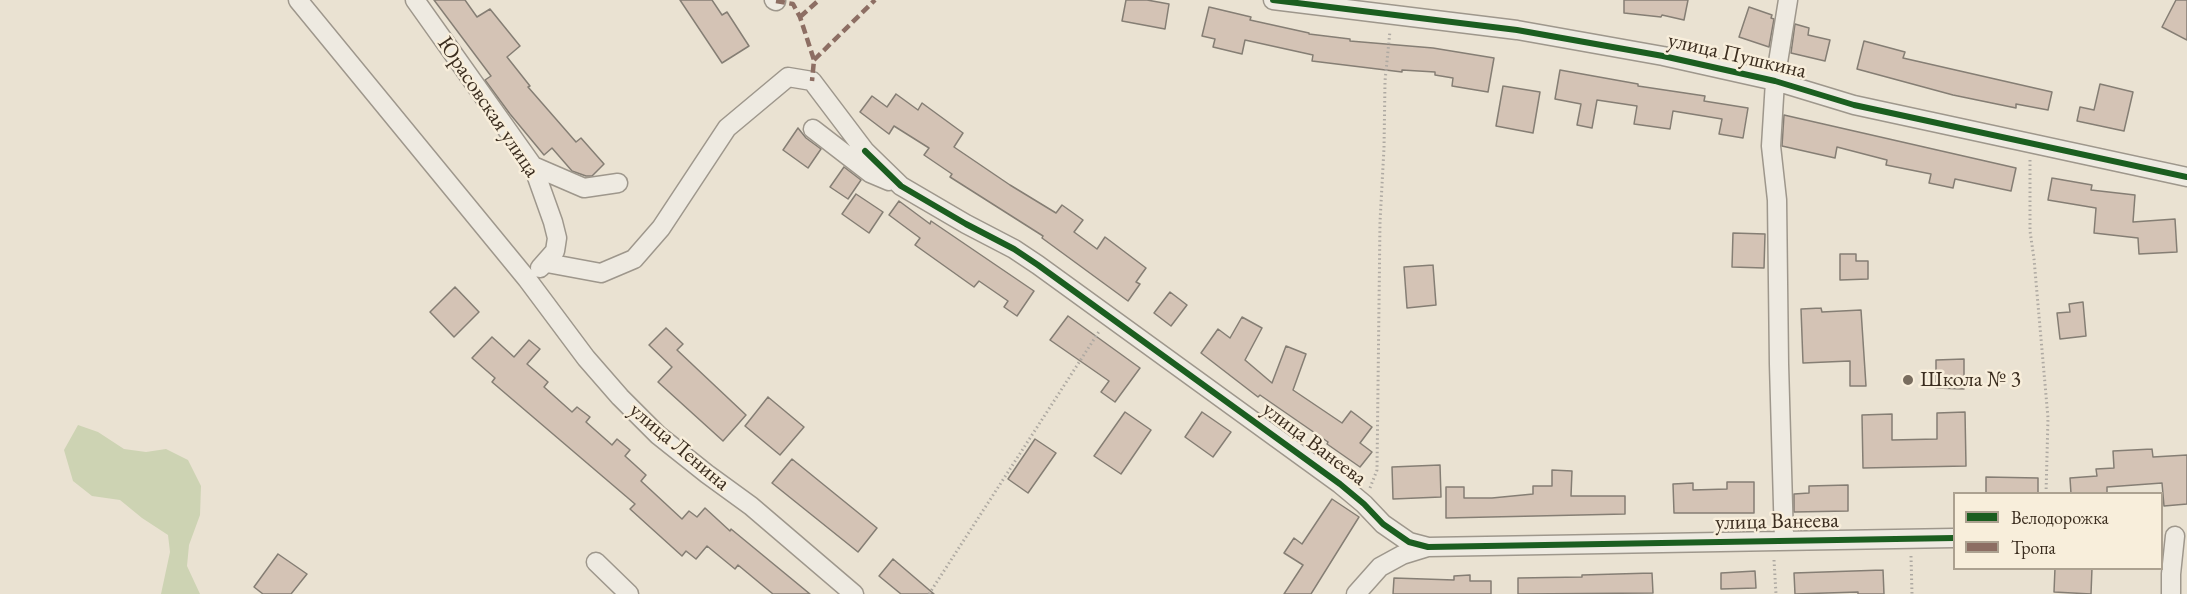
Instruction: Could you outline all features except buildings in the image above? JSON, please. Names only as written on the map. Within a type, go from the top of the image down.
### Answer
[{"type":"street","name":"улица Ленина","points":[[298,0],[527,279],[586,358],[620,397],[658,435],[760,513],[855,594]]},
{"type":"street","name":"Юрасовская улица","points":[[414,0],[533,166],[557,238],[555,251],[547,263]]},
{"type":"street","name":"улица Пушкина","points":[[1273,0],[1517,30],[1609,46],[1775,81],[1854,105],[2187,177]]},
{"type":"street","points":[[1779,540],[1777,200],[1771,146],[1775,81],[1788,0]]},
{"type":"street","name":"улица Ванеева","points":[[547,263],[601,273],[634,259],[661,228],[727,128],[788,77],[812,81],[865,151],[901,186],[1014,249],[1340,484],[1383,524],[1409,542],[1428,547],[1953,538]]},
{"type":"street","points":[[813,129],[870,173],[901,186]]},
{"type":"street","points":[[533,166],[584,188],[618,183]]},
{"type":"street","points":[[527,279],[547,263]]},
{"type":"street","points":[[1356,594],[1387,556],[1390,540],[1383,524]]},
{"type":"street","points":[[2171,594],[2170,574],[2174,536]]},
{"type":"street","points":[[1380,567],[1402,555],[1428,547]]},
{"type":"street","points":[[596,562],[629,594]]},
{"type":"path","points":[[1364,504],[1377,470],[1380,222],[1385,81],[1392,15]]},
{"type":"path","points":[[2030,144],[2030,231],[2048,418],[2046,492]]},
{"type":"path","points":[[928,594],[1109,316]]},
{"type":"path","points":[[1910,539],[1912,594]]},
{"type":"path","points":[[1776,594],[1779,540]]},
{"type":"green space","points":[[78,425],[98,432],[124,449],[146,452],[166,449],[188,460],[201,486],[200,515],[189,545],[187,566],[200,594],[161,594],[170,552],[168,535],[120,500],[92,496],[73,481],[64,450]]},
{"type":"marked path","points":[[800,17],[819,0]]},
{"type":"marked path","points":[[814,60],[875,0]]},
{"type":"marked path","points":[[776,1],[793,4],[800,17],[814,60],[812,81]]},
{"type":"cycle path","points":[[1273,0],[1517,30],[1663,56],[1775,81],[1854,105],[2187,177]]},
{"type":"cycle path","points":[[865,151],[901,186],[1014,249],[1038,265],[1340,484],[1383,524],[1409,542],[1428,547],[1953,538]]},
{"type":"place","name":"Школа № 3","points":[[1908,380]]}]
